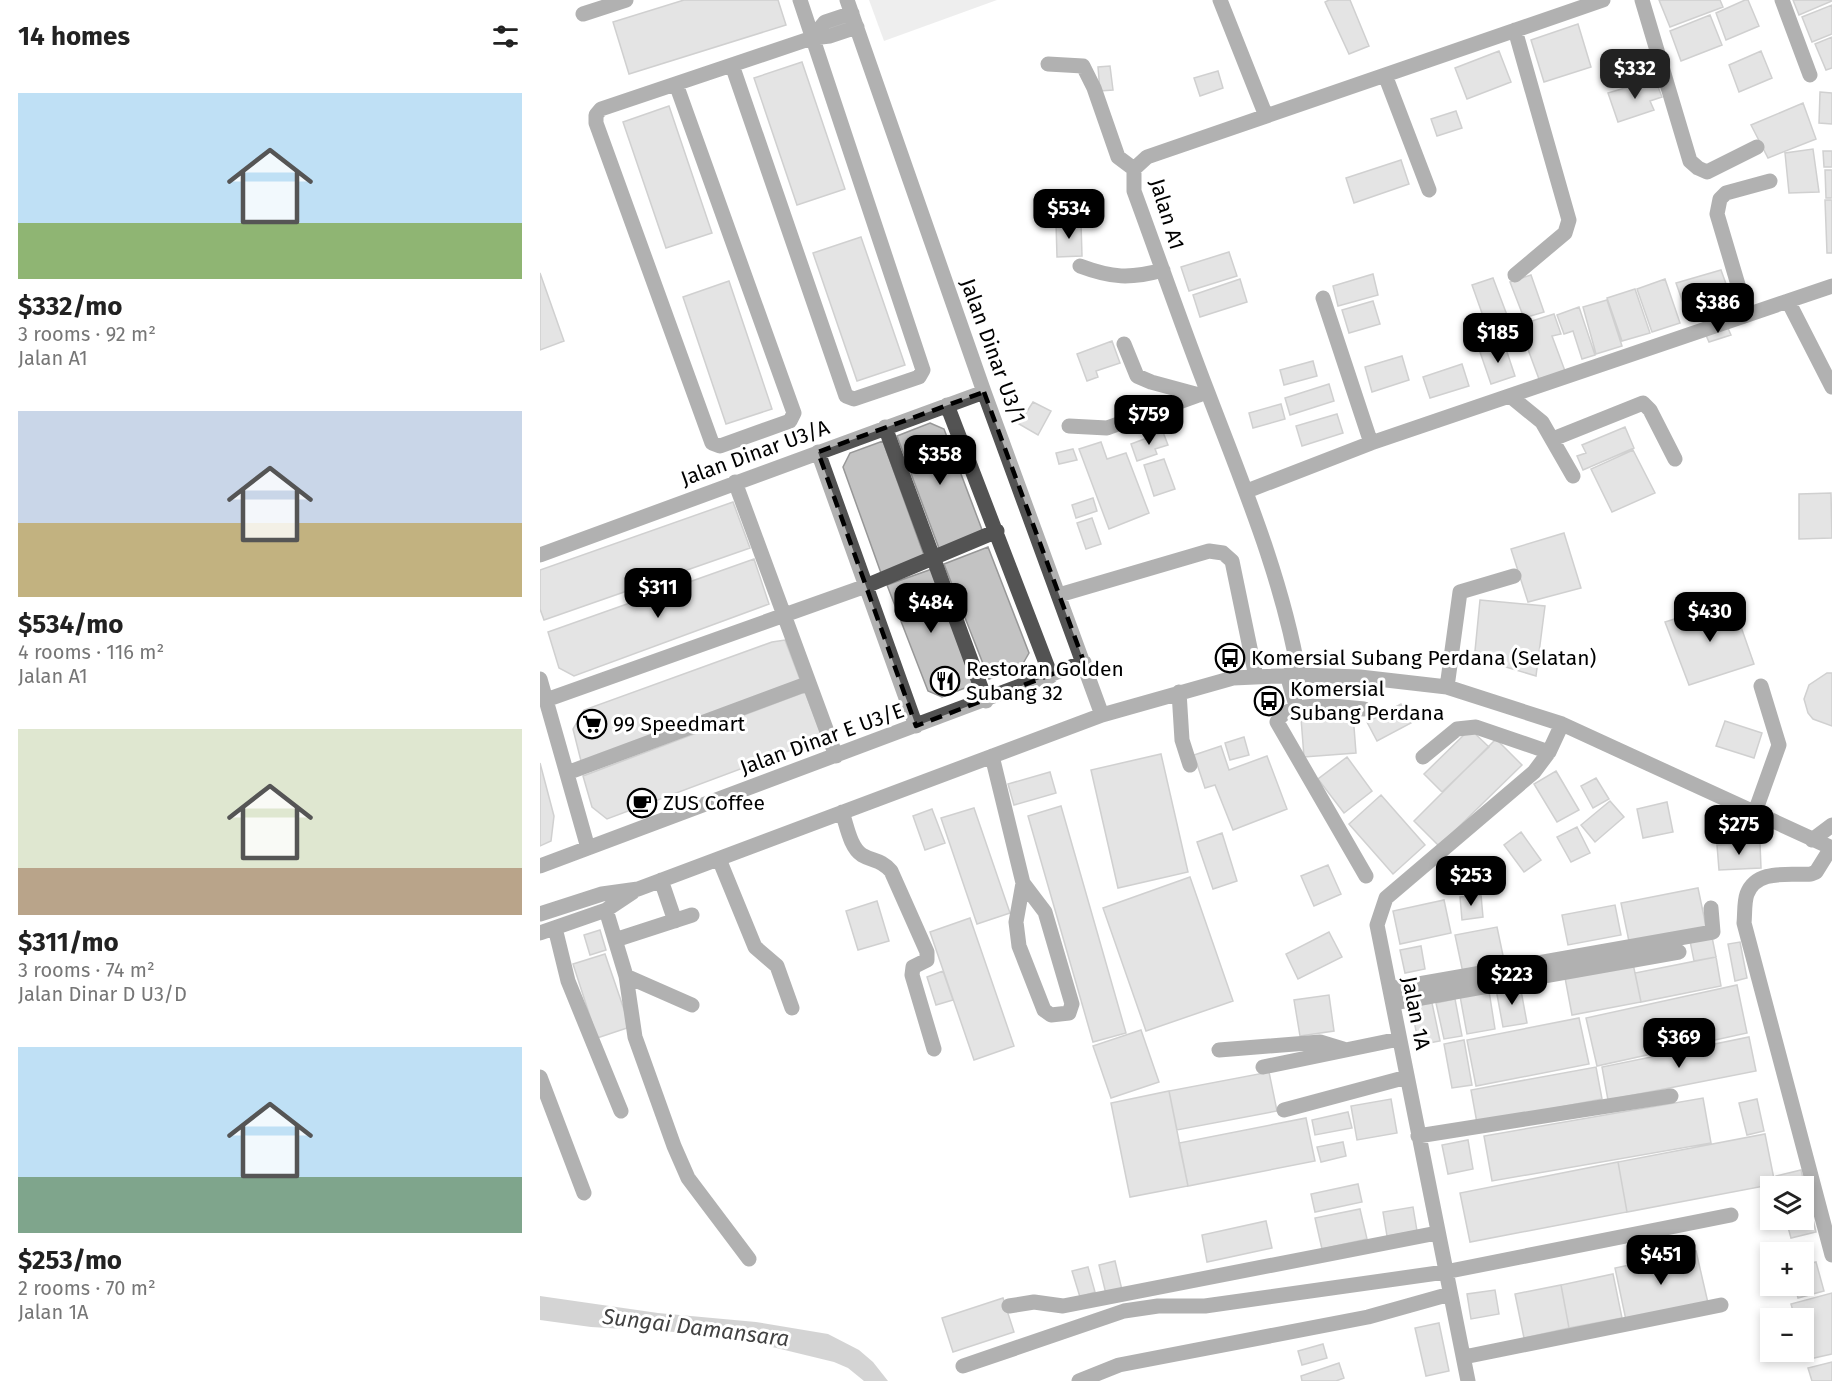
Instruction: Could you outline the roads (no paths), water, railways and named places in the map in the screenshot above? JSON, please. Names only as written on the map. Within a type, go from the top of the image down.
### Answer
[{"type":"street","points":[[583,14],[626,0]]},
{"type":"street","points":[[732,65],[846,396],[854,399],[919,377],[923,370],[800,0]]},
{"type":"street","points":[[1220,0],[1266,116]]},
{"type":"street","name":"Jalan A1","points":[[1296,709],[1290,624],[1247,491],[1203,394],[1163,270],[1134,191],[1134,169],[1147,157],[1600,0]]},
{"type":"street","points":[[1642,0],[1690,161],[1707,172],[1756,147]]},
{"type":"street","points":[[1782,0],[1810,75]]},
{"type":"street","points":[[676,84],[794,413],[790,420],[720,446],[712,443],[596,123],[597,115],[601,109],[812,38],[830,36],[852,13]]},
{"type":"street","name":"Jalan Dinar U3/1","points":[[852,13],[984,392],[1102,715]]},
{"type":"street","points":[[1515,30],[1569,220],[1565,233],[1515,275]]},
{"type":"street","points":[[1048,64],[1083,66],[1094,88],[1118,157],[1134,169]]},
{"type":"street","points":[[1385,75],[1429,190]]},
{"type":"street","points":[[1747,315],[1717,214],[1720,199],[1726,193],[1770,181]]},
{"type":"street","points":[[1080,266],[1108,276],[1130,277],[1163,270]]},
{"type":"street","points":[[1247,491],[1371,444],[1832,286]]},
{"type":"street","points":[[1323,298],[1371,444]]},
{"type":"street","points":[[1788,301],[1832,387]]},
{"type":"street","points":[[1124,344],[1137,376],[1151,382],[1203,394]]},
{"type":"street","name":"Jalan Dinar U3/A","points":[[540,555],[984,392]]},
{"type":"street","points":[[1069,426],[1107,428],[1203,394]]},
{"type":"street","points":[[1510,396],[1542,422],[1573,476]]},
{"type":"street","points":[[1553,439],[1643,403],[1650,410],[1675,459]]},
{"type":"street","points":[[946,405],[1051,676]]},
{"type":"street","points":[[885,427],[986,701]]},
{"type":"street","points":[[818,452],[916,726]]},
{"type":"street","points":[[735,482],[837,756]]},
{"type":"street","points":[[546,700],[866,586],[996,531]]},
{"type":"street","points":[[1059,595],[1209,551],[1222,553],[1232,561],[1256,677]]},
{"type":"street","points":[[1447,687],[1460,592],[1514,576]]},
{"type":"street","name":"Jalan Dinar E U3/E","points":[[540,866],[986,701],[1084,662]]},
{"type":"street","points":[[540,933],[606,910],[639,889],[661,880],[1102,715],[1179,692],[1233,678],[1293,675],[1360,677],[1447,687],[1562,724],[1832,849],[1816,872],[1770,874],[1758,881],[1747,893],[1744,923],[1832,1254]]},
{"type":"street","points":[[540,679],[588,848]]},
{"type":"street","points":[[567,773],[809,683]]},
{"type":"street","points":[[1755,813],[1779,745],[1761,686]]},
{"type":"street","points":[[1179,692],[1182,740],[1190,765]]},
{"type":"street","points":[[1364,709],[1328,706],[1296,709],[1278,718],[1278,726],[1366,876]]},
{"type":"street","name":"Jalan 1A","points":[[1468,1381],[1377,925],[1386,898],[1534,772],[1550,752],[1562,724]]},
{"type":"street","points":[[1423,757],[1456,729],[1476,727],[1550,752]]},
{"type":"street","points":[[992,756],[1023,883],[1045,912],[1072,1004],[1069,1013],[1051,1016],[1044,1010],[1019,946],[1016,922],[1023,883]]},
{"type":"street","points":[[842,813],[854,848],[863,855],[882,861],[891,871],[927,952],[927,960],[912,970],[934,1050]]},
{"type":"street","points":[[1812,840],[1832,825]]},
{"type":"street","points":[[719,859],[755,947],[777,966],[792,1008]]},
{"type":"street","points":[[661,880],[675,921]]},
{"type":"street","points":[[540,914],[602,894],[639,889]]},
{"type":"street","points":[[1391,996],[1713,932],[1711,908]]},
{"type":"street","points":[[606,910],[626,976],[635,1037],[674,1146],[688,1178],[749,1259]]},
{"type":"street","points":[[615,940],[693,915]]},
{"type":"street","points":[[555,928],[568,981],[621,1111]]},
{"type":"street","points":[[1391,996],[1679,952]]},
{"type":"street","points":[[626,976],[692,1005]]},
{"type":"street","points":[[1263,1067],[1399,1039]]},
{"type":"street","points":[[1219,1050],[1320,1042],[1346,1050]]},
{"type":"street","points":[[540,1077],[584,1193]]},
{"type":"street","points":[[1284,1110],[1407,1077]]},
{"type":"street","points":[[1418,1136],[1671,1096]]},
{"type":"street","points":[[963,1366],[1124,1311],[1158,1306],[1205,1306],[1445,1272],[1731,1215]]},
{"type":"street","points":[[1009,1306],[1034,1302],[1063,1306],[1437,1233]]},
{"type":"street","points":[[1079,1381],[1119,1365],[1368,1317],[1450,1294]]},
{"type":"street","points":[[1464,1358],[1721,1305]]},
{"type":"water","name":"Sungai Damansara","points":[[540,1296],[658,1313],[756,1322],[828,1334],[859,1350],[873,1362],[888,1381],[864,1381],[848,1368],[834,1362],[760,1344],[692,1333],[591,1327],[540,1320]]},
{"type":"place","name":"Komersial Subang Perdana (Selatan)","points":[[1230,658]]},
{"type":"place","name":"Restoran Golden Subang 32","points":[[945,681]]},
{"type":"place","name":"Komersial Subang Perdana","points":[[1269,701]]},
{"type":"place","name":"99 Speedmart","points":[[592,724]]},
{"type":"place","name":"ZUS Coffee","points":[[642,803]]}]
